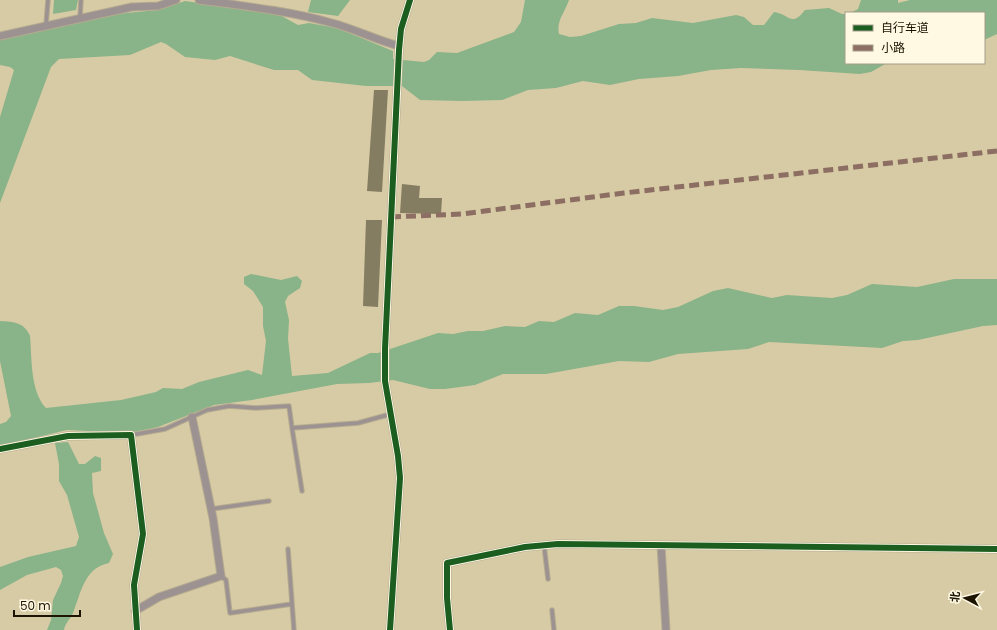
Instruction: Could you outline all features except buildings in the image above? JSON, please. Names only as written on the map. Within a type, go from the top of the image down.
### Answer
[{"type":"street","points":[[0,36],[80,18],[132,4],[152,7],[176,0]]},
{"type":"street","points":[[199,0],[316,19],[349,28],[399,48]]},
{"type":"street","points":[[390,630],[400,484],[398,456],[385,382],[385,350],[399,48],[401,30],[410,0]]},
{"type":"street","points":[[135,611],[159,597],[221,576],[211,509],[192,417]]},
{"type":"street","points":[[0,449],[68,436],[131,435],[144,534],[135,575],[135,611],[137,630]]},
{"type":"street","points":[[450,630],[446,598],[447,563],[544,545],[997,549]]},
{"type":"street","points":[[661,545],[666,630]]},
{"type":"lane","points":[[46,25],[48,0]]},
{"type":"lane","points":[[80,18],[81,0]]},
{"type":"lane","points":[[131,435],[165,429],[207,410],[229,406],[256,408],[289,406],[302,491]]},
{"type":"lane","points":[[292,428],[358,423],[391,414]]},
{"type":"lane","points":[[211,509],[269,502]]},
{"type":"lane","points":[[544,545],[548,579]]},
{"type":"lane","points":[[288,549],[294,630]]},
{"type":"lane","points":[[221,576],[226,580],[230,613],[292,604]]},
{"type":"lane","points":[[552,610],[554,630]]},
{"type":"shaded area","points":[[54,0],[78,0],[76,10],[53,14]]},
{"type":"shaded area","points":[[311,0],[350,0],[338,16],[308,12]]},
{"type":"shaded area","points":[[525,0],[569,0],[558,29],[559,34],[570,37],[581,36],[619,24],[636,23],[652,18],[693,23],[736,15],[744,17],[753,25],[764,25],[774,12],[793,19],[805,10],[829,8],[845,14],[845,64],[885,64],[871,72],[860,74],[741,68],[711,70],[678,76],[639,79],[610,85],[583,81],[556,88],[528,90],[502,100],[420,100],[402,86],[366,86],[312,80],[298,70],[274,70],[230,56],[215,60],[185,57],[161,42],[130,55],[59,59],[51,67],[0,203],[0,117],[14,70],[10,67],[0,65],[0,39],[2,38],[116,14],[158,10],[185,1],[278,14],[298,25],[309,23],[337,28],[393,51],[393,59],[424,62],[429,60],[437,52],[457,53],[514,32],[521,22]]},
{"type":"shaded area","points":[[861,0],[898,0],[898,3],[910,0],[997,0],[997,34],[985,40],[985,12],[852,12],[858,9]]},
{"type":"shaded area","points":[[251,274],[281,280],[297,276],[302,281],[300,288],[288,296],[285,302],[289,320],[288,339],[292,376],[328,373],[370,353],[378,353],[438,333],[453,334],[468,331],[483,331],[505,326],[525,327],[539,321],[554,322],[575,313],[598,315],[619,306],[634,306],[663,310],[678,307],[713,291],[728,288],[772,298],[787,295],[832,298],[847,295],[872,284],[917,287],[954,279],[997,279],[997,325],[983,326],[918,340],[903,341],[882,348],[769,342],[748,349],[678,354],[649,362],[619,361],[546,374],[503,374],[475,385],[445,389],[430,389],[393,380],[369,383],[337,384],[252,400],[214,405],[158,427],[129,433],[67,430],[0,446],[0,424],[6,422],[11,416],[0,361],[0,321],[22,325],[28,331],[30,336],[34,384],[41,401],[46,408],[121,400],[156,392],[163,388],[182,389],[199,382],[248,370],[262,375],[266,341],[263,326],[263,307],[253,291],[244,284],[244,277]]},
{"type":"shaded area","points":[[68,442],[79,464],[85,464],[95,456],[101,458],[101,471],[92,473],[93,493],[104,533],[113,554],[109,563],[94,570],[85,582],[73,613],[65,625],[64,630],[47,630],[51,620],[53,600],[63,576],[61,570],[56,567],[27,575],[0,590],[0,567],[28,557],[76,546],[79,537],[67,495],[59,481],[59,464],[55,443]]},
{"type":"marked path","points":[[391,217],[462,214],[624,193],[997,151]]},
{"type":"cycle path","points":[[390,630],[400,478],[398,456],[385,381],[385,349],[399,50],[401,29],[410,0]]},
{"type":"cycle path","points":[[0,449],[68,436],[131,435],[143,534],[134,585],[137,630]]},
{"type":"cycle path","points":[[450,630],[447,598],[447,563],[525,547],[558,544],[997,549]]}]
